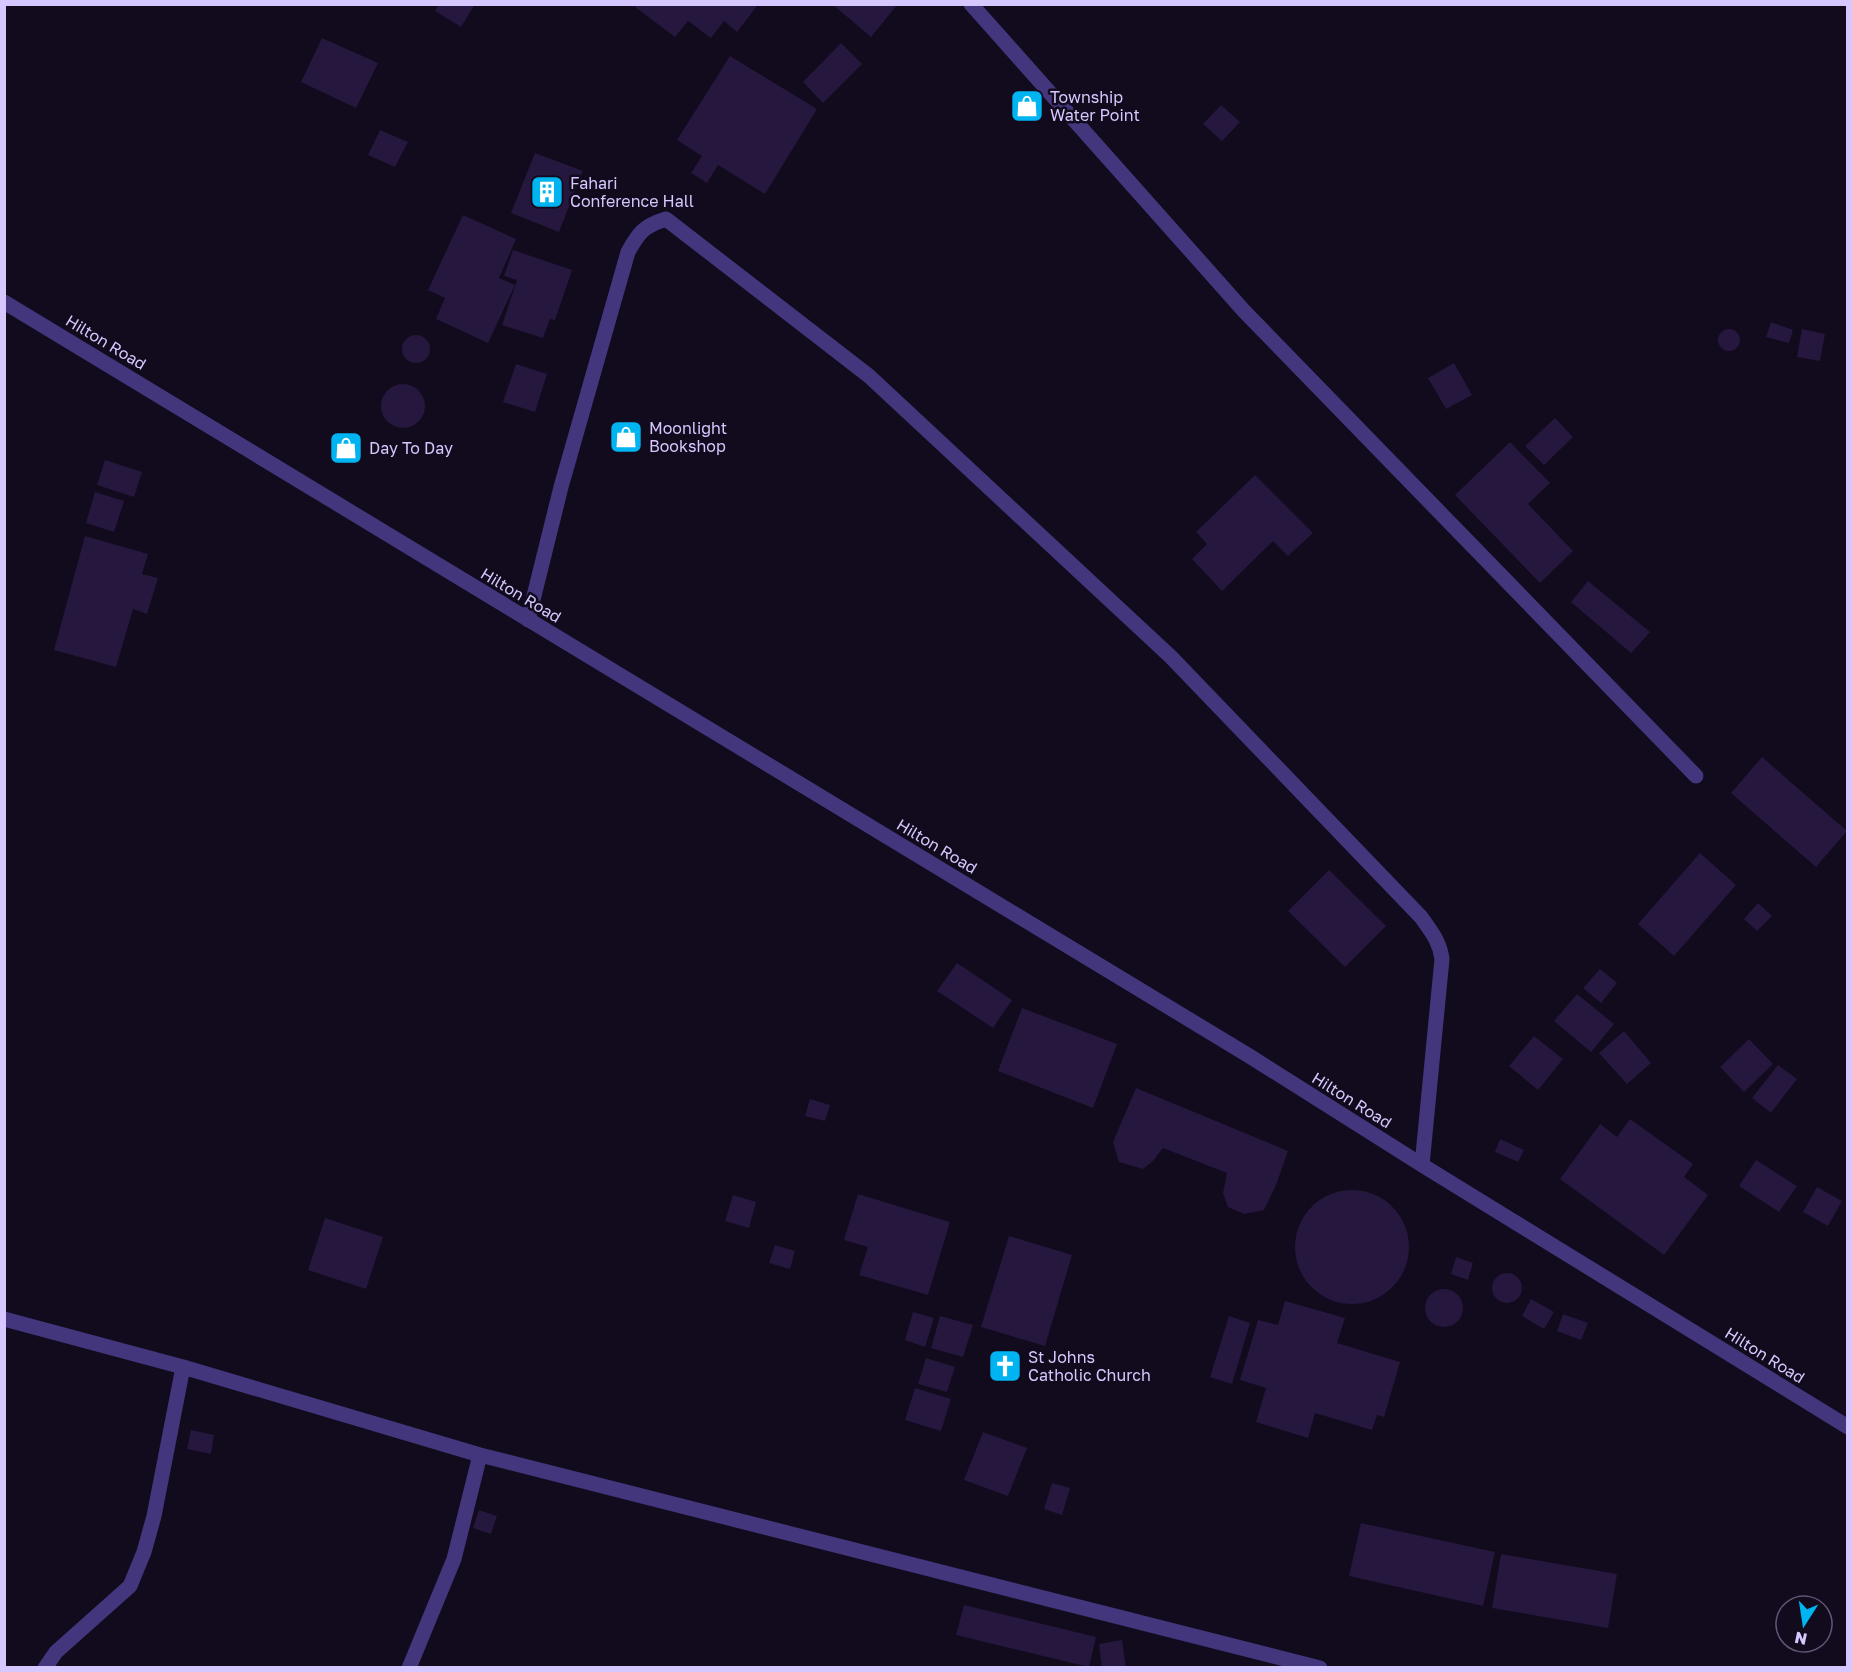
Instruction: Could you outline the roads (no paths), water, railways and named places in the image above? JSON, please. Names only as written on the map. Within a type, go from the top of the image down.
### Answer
[{"type":"street","points":[[972,4],[1244,311],[1696,776]]},
{"type":"street","points":[[528,620],[567,465],[628,252],[639,232],[651,224],[666,219],[869,376],[1171,657],[1421,917],[1441,948],[1442,959],[1422,1165]]},
{"type":"street","name":"Hilton Road","points":[[4,302],[1241,1051],[1848,1427]]},
{"type":"street","points":[[4,1319],[183,1367],[480,1455],[1320,1668]]},
{"type":"street","points":[[45,1668],[56,1652],[130,1586],[144,1552],[154,1516],[183,1367]]},
{"type":"street","points":[[409,1668],[454,1559],[480,1455]]},
{"type":"place","name":"Township Water Point","points":[[1027,106]]},
{"type":"place","name":"Fahari Conference Hall","points":[[547,192]]},
{"type":"place","name":"Moonlight Bookshop","points":[[626,437]]},
{"type":"place","name":"Day To Day","points":[[346,448]]},
{"type":"place","name":"St Johns Catholic Church","points":[[1005,1366]]}]
